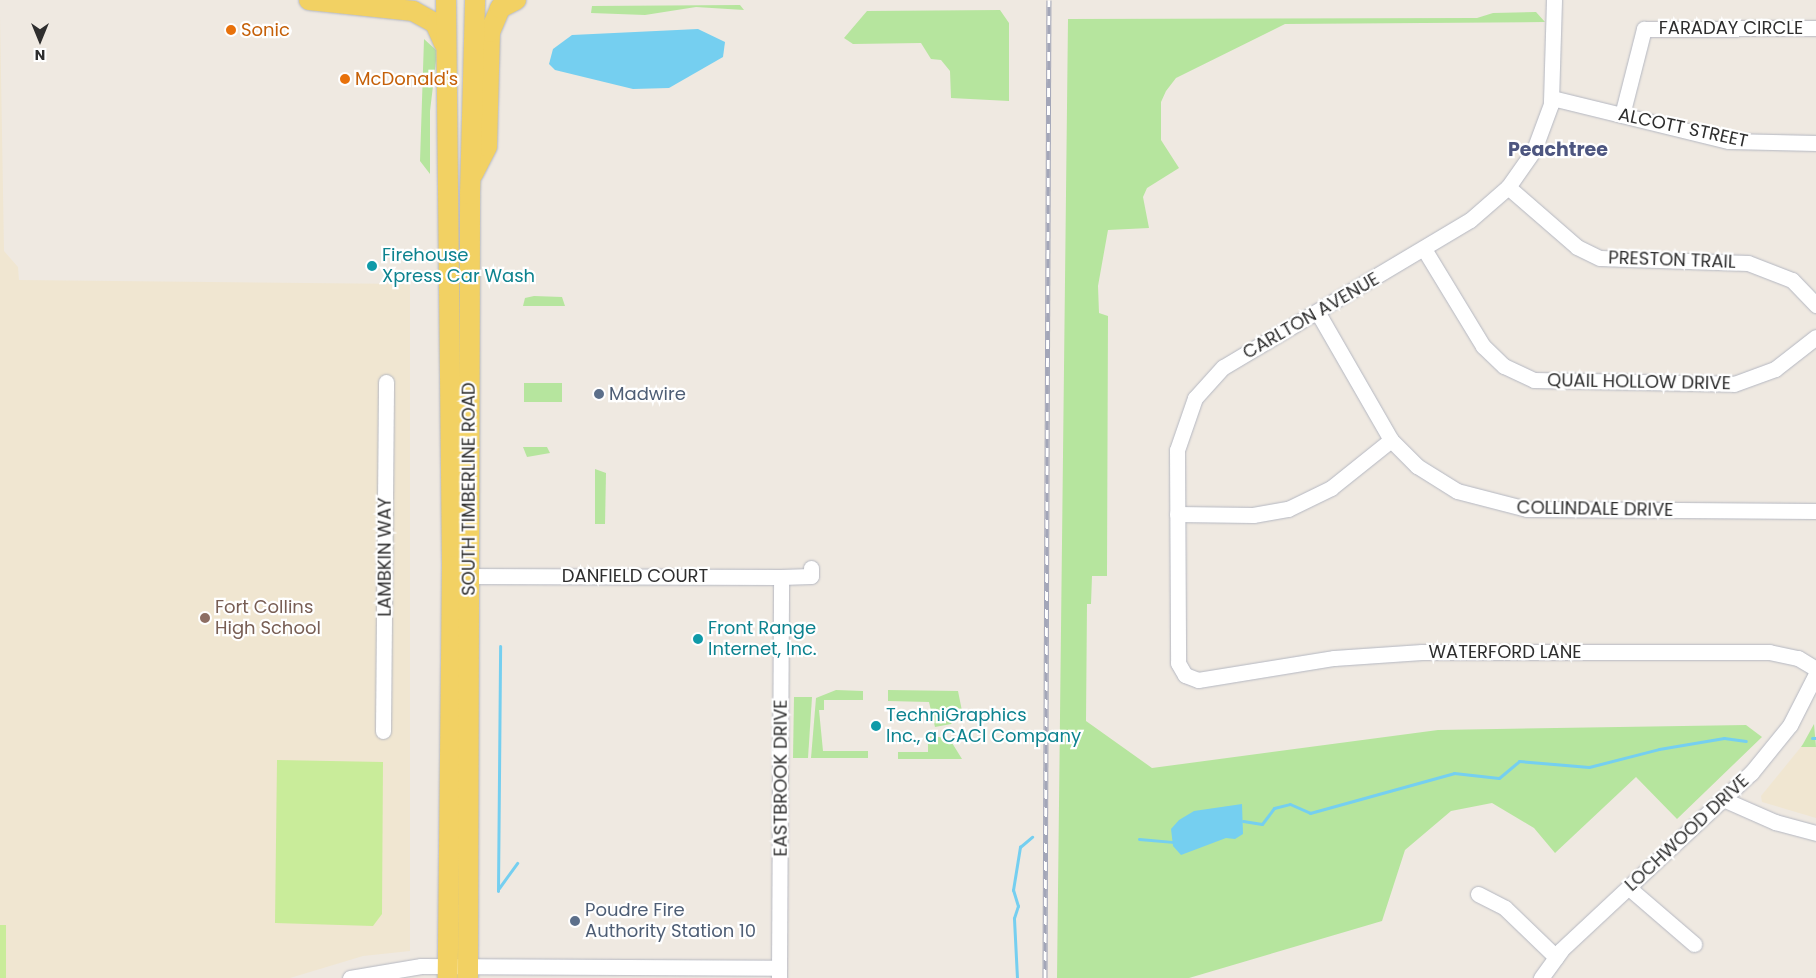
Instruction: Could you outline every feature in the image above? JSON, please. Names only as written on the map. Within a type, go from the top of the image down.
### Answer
[{"type":"main road","points":[[309,0],[413,11],[435,23],[446,47]]},
{"type":"main road","name":"SOUTH TIMBERLINE ROAD","points":[[446,0],[468,973]]},
{"type":"main road","name":"SOUTH TIMBERLINE ROAD","points":[[448,972],[475,0]]},
{"type":"main road","points":[[470,180],[487,146],[490,32],[500,8],[516,0]]},
{"type":"street","name":"CARLTON AVENUE","points":[[1192,679],[1178,663],[1177,450],[1195,398],[1223,367],[1318,313],[1470,220],[1508,187],[1534,150],[1552,98],[1554,0]]},
{"type":"street","name":"FARADAY CIRCLE","points":[[1622,115],[1644,29],[1816,28]]},
{"type":"street","name":"ALCOTT STREET","points":[[1552,98],[1729,141],[1816,143]]},
{"type":"street","name":"PRESTON TRAIL","points":[[1508,187],[1577,247],[1600,258],[1765,266],[1792,280],[1816,305]]},
{"type":"street","name":"QUAIL HOLLOW DRIVE","points":[[1424,249],[1482,346],[1504,366],[1534,380],[1734,384],[1775,370],[1816,337]]},
{"type":"street","name":"COLLINDALE DRIVE","points":[[1318,313],[1392,440],[1436,480],[1504,506],[1816,511]]},
{"type":"street","name":"LAMBKIN WAY","points":[[383,732],[386,382]]},
{"type":"street","points":[[1177,514],[1253,515],[1288,509],[1331,488],[1392,440]]},
{"type":"street","name":"DANFIELD COURT","points":[[460,576],[781,577],[810,576],[811,568]]},
{"type":"street","name":"EASTBROOK DRIVE","points":[[779,973],[781,577]]},
{"type":"street","name":"WATERFORD LANE","points":[[1192,679],[1334,658],[1422,652],[1770,652],[1798,658],[1816,669]]},
{"type":"street","name":"LOCHWOOD DRIVE","points":[[1541,978],[1556,957],[1725,800],[1790,725],[1816,674]]},
{"type":"street","points":[[1725,800],[1775,822],[1816,833]]},
{"type":"street","points":[[1629,888],[1694,944]]},
{"type":"street","points":[[1478,894],[1505,908],[1556,957]]},
{"type":"street","points":[[350,978],[395,968],[468,973],[779,973]]},
{"type":"shaded area","name":"Fort Collins High School","points":[[0,15],[4,251],[18,267],[19,280],[410,284],[410,951],[363,956],[290,978],[0,978]]},
{"type":"shaded area","points":[[1801,747],[1816,747],[1816,818],[1762,802],[1761,796]]},
{"type":"green space","points":[[740,5],[744,10],[696,7],[645,15],[591,13],[592,6]]},
{"type":"green space","points":[[1000,10],[1009,23],[1009,101],[951,98],[950,71],[941,60],[931,59],[921,43],[853,44],[844,38],[867,11]]},
{"type":"green space","points":[[1536,12],[1545,22],[1285,24],[1176,78],[1166,91],[1161,102],[1161,140],[1179,168],[1147,188],[1143,197],[1149,228],[1108,230],[1098,286],[1099,313],[1108,316],[1107,576],[1092,576],[1091,604],[1087,604],[1086,721],[1152,768],[1438,730],[1746,725],[1762,737],[1677,819],[1636,777],[1555,853],[1534,828],[1492,803],[1451,811],[1405,850],[1382,921],[1189,978],[1057,978],[1068,19],[1477,18],[1493,13]]},
{"type":"green space","points":[[424,39],[436,50],[430,111],[430,174],[420,161]]},
{"type":"green space","points":[[534,296],[562,297],[565,306],[523,306],[525,298]]},
{"type":"green space","points":[[524,383],[562,383],[562,402],[524,402]]},
{"type":"green space","points":[[523,447],[547,447],[550,453],[527,457]]},
{"type":"green space","points":[[595,469],[606,473],[605,524],[595,524]]},
{"type":"green space","points":[[836,690],[863,691],[863,700],[824,700],[824,710],[819,710],[823,751],[868,751],[868,758],[811,758],[816,698]]},
{"type":"green space","points":[[888,690],[958,691],[962,711],[951,724],[935,727],[929,702],[888,701]]},
{"type":"green space","points":[[794,697],[812,697],[808,758],[793,758]]},
{"type":"green space","points":[[1814,724],[1816,747],[1801,747],[1803,744]]},
{"type":"green space","points":[[928,736],[949,738],[962,759],[898,759],[898,752],[928,752]]},
{"type":"green space","points":[[277,760],[383,762],[382,914],[373,926],[275,923]]},
{"type":"green space","points":[[0,925],[6,925],[6,978],[0,978]]},
{"type":"water","points":[[698,29],[725,42],[723,57],[669,88],[633,89],[555,70],[549,64],[553,49],[572,35]]},
{"type":"water","points":[[1242,804],[1243,834],[1235,839],[1226,838],[1181,855],[1173,846],[1171,829],[1179,820],[1194,811]]},
{"type":"waterway","points":[[498,891],[500,646]]},
{"type":"waterway","points":[[1243,821],[1262,824],[1274,808],[1290,804],[1310,813],[1454,773],[1499,778],[1519,761],[1589,767],[1659,749],[1724,738],[1746,741]]},
{"type":"waterway","points":[[1017,978],[1014,918],[1018,906],[1013,890],[1020,847],[1032,837]]},
{"type":"waterway","points":[[1139,839],[1172,842]]},
{"type":"waterway","points":[[499,888],[517,863]]},
{"type":"railway","points":[[1045,978],[1049,0]]},
{"type":"place","name":"Sonic","points":[[231,30]]},
{"type":"place","name":"McDonald's","points":[[345,79]]},
{"type":"place","name":"Firehouse Xpress Car Wash","points":[[372,266]]},
{"type":"place","name":"Madwire","points":[[599,394]]},
{"type":"place","name":"Fort Collins High School","points":[[205,618]]},
{"type":"place","name":"Front Range Internet, Inc.","points":[[698,639]]},
{"type":"place","name":"TechniGraphics Inc., a CACI Company","points":[[876,726]]},
{"type":"place","name":"Poudre Fire Authority Station 10","points":[[575,921]]},
{"type":"district","name":"Peachtree","points":[[1558,150]]}]
